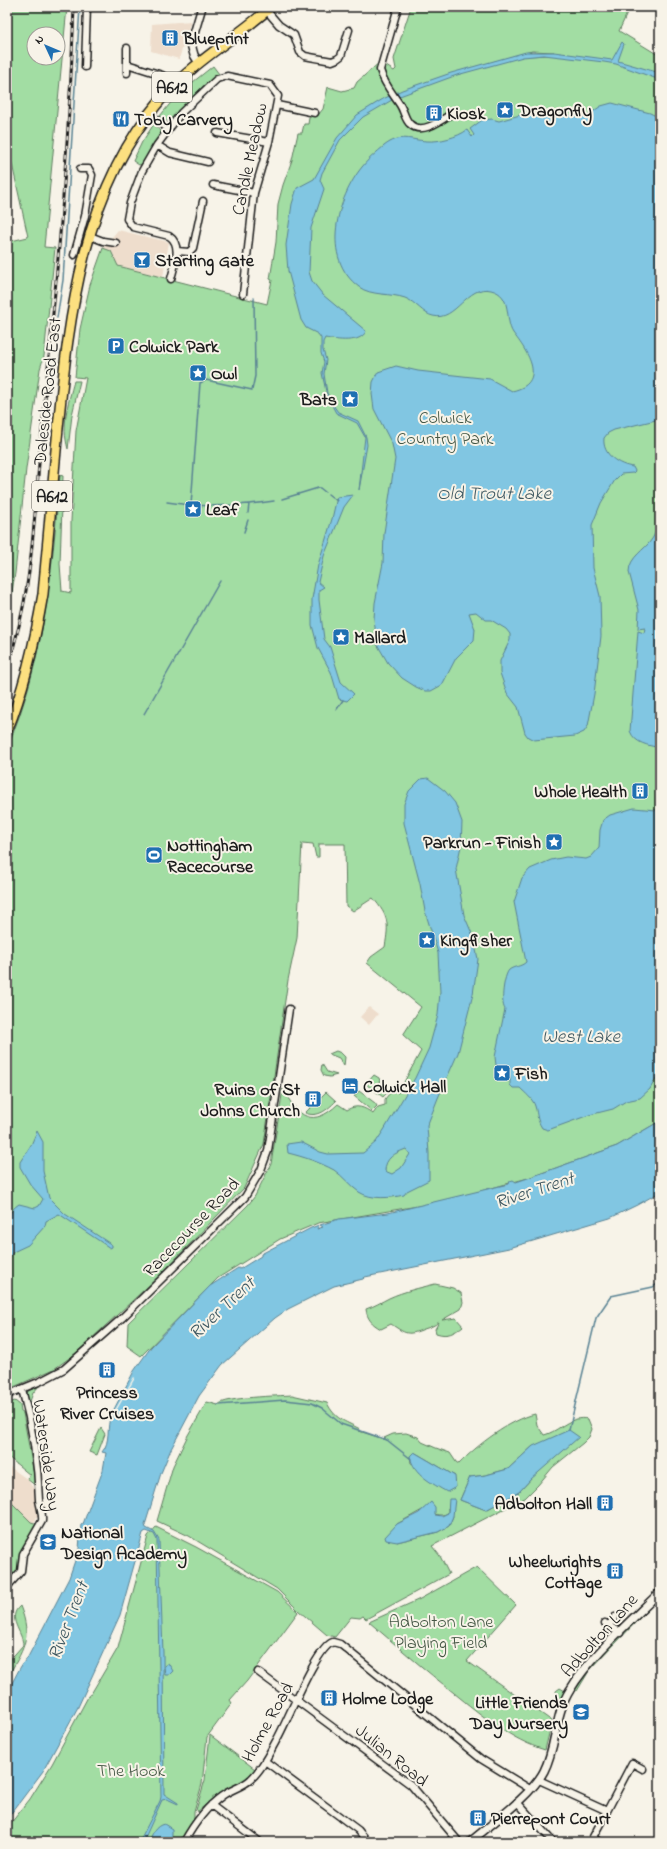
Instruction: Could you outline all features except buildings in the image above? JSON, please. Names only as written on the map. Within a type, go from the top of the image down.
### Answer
[{"type":"main road","name":"A612","points":[[149,114],[174,85],[199,63],[270,8]]},
{"type":"main road","name":"Daleside Road East","points":[[7,731],[15,712],[28,667],[39,614],[47,550],[68,331],[75,290],[100,206],[124,154],[149,114]]},
{"type":"street","points":[[85,67],[87,7]]},
{"type":"street","points":[[199,63],[194,55],[191,44],[202,7]]},
{"type":"street","points":[[398,7],[380,70],[383,80],[402,107],[409,124],[422,129],[430,127],[453,110]]},
{"type":"street","points":[[270,8],[279,25],[294,36],[300,52],[310,57],[332,61],[338,59],[341,56],[349,30]]},
{"type":"street","points":[[127,48],[127,73]]},
{"type":"street","points":[[127,64],[162,75],[174,85]]},
{"type":"street","name":"Candle Meadow","points":[[177,251],[176,244],[171,237],[132,227],[126,220],[130,203],[142,171],[168,129],[196,98],[217,79],[223,76],[270,85],[278,96],[277,105],[269,142],[254,194],[243,294]]},
{"type":"street","points":[[277,105],[312,114]]},
{"type":"street","points":[[149,114],[168,129]]},
{"type":"street","points":[[221,136],[269,142]]},
{"type":"street","points":[[157,145],[170,153],[208,162]]},
{"type":"street","points":[[74,252],[82,227],[92,175],[89,169],[80,169]]},
{"type":"street","points":[[213,185],[254,194]]},
{"type":"street","points":[[88,201],[100,206]]},
{"type":"street","points":[[171,279],[177,251],[189,252],[193,248],[203,201]]},
{"type":"street","points":[[90,236],[103,241],[116,243]]},
{"type":"street","name":"Racecourse Road","points":[[7,1395],[57,1373],[69,1366],[134,1307],[245,1197],[254,1185],[268,1151],[289,1009]]},
{"type":"street","name":"Waterside Way","points":[[7,1588],[21,1571],[23,1554],[42,1521],[32,1431],[22,1389]]},
{"type":"street","name":"Adbolton Lane","points":[[470,1842],[517,1802],[539,1780],[549,1758],[560,1713],[569,1691],[588,1667],[660,1592]]},
{"type":"street","points":[[615,1617],[607,1624],[620,1633]]},
{"type":"street","name":"Holme Road","points":[[184,1842],[196,1820],[211,1805],[223,1795],[247,1783],[255,1774],[283,1730],[316,1660],[326,1646],[333,1642],[340,1644],[481,1759],[530,1789]]},
{"type":"street","name":"Julian Road","points":[[258,1672],[411,1785],[459,1842]]},
{"type":"street","points":[[264,1761],[358,1830],[368,1842]]},
{"type":"street","points":[[599,1842],[593,1837],[632,1763],[643,1769]]},
{"type":"street","points":[[539,1780],[607,1810]]},
{"type":"street","points":[[517,1802],[553,1842]]},
{"type":"street","points":[[211,1805],[260,1842]]},
{"type":"shaded area","points":[[191,21],[179,59],[151,51],[152,24]]},
{"type":"shaded area","points":[[118,230],[169,242],[163,277],[118,266],[111,251],[103,248]]},
{"type":"shaded area","points":[[369,1007],[378,1014],[369,1025],[360,1017]]},
{"type":"shaded area","points":[[7,1465],[27,1479],[36,1492],[39,1513],[7,1575]]},
{"type":"green space","points":[[12,7],[67,7],[65,26],[26,26],[26,66],[61,66],[44,247],[55,248],[44,356],[40,369],[26,469],[15,573],[7,624],[7,242],[28,237],[7,141],[7,26]]},
{"type":"green space","name":"Colwick Country Park","points":[[411,7],[630,7],[619,31],[660,56],[660,1121],[617,1146],[528,1178],[441,1202],[318,1223],[280,1239],[218,1278],[141,1356],[127,1346],[128,1323],[248,1205],[255,1196],[271,1164],[283,1089],[294,1107],[300,1113],[307,1116],[321,1116],[338,1104],[347,1110],[354,1107],[360,1107],[373,1114],[378,1107],[385,1105],[385,1099],[393,1089],[398,1093],[421,1051],[403,1035],[421,1007],[367,963],[371,957],[385,947],[387,926],[382,910],[373,898],[353,911],[346,906],[345,844],[319,844],[319,857],[316,857],[313,844],[302,843],[297,938],[288,980],[264,1144],[244,1188],[159,1276],[75,1354],[54,1369],[7,1390],[7,748],[20,715],[30,681],[45,614],[54,545],[60,475],[63,476],[60,564],[62,591],[71,593],[71,521],[76,431],[86,378],[75,377],[80,329],[90,285],[103,248],[111,251],[118,266],[267,304],[272,280],[270,279],[276,242],[278,204],[292,160],[298,133],[302,133],[304,124],[308,124],[309,118],[315,114],[318,115],[323,109],[328,87],[342,91],[354,88],[357,82],[380,62],[394,71],[396,69],[394,59]],"holes":[[[532,51],[554,52],[549,55],[527,56],[492,62]]]},
{"type":"green space","points":[[213,66],[219,74],[203,86],[172,120],[166,121],[162,119],[160,116],[178,94]]},
{"type":"green space","points":[[154,124],[160,131],[161,136],[143,164],[139,165],[133,161],[142,142]]},
{"type":"green space","points":[[74,381],[80,381],[72,415],[68,449],[65,423]]},
{"type":"green space","points":[[336,1051],[345,1057],[344,1066],[339,1058],[329,1054]]},
{"type":"green space","points":[[322,1064],[327,1072],[337,1075],[330,1077],[324,1076],[321,1070]]},
{"type":"green space","points":[[374,1075],[379,1078],[380,1081],[373,1090],[366,1084]]},
{"type":"green space","points":[[382,1083],[385,1083],[391,1088],[383,1097],[375,1091]]},
{"type":"green space","points":[[359,1091],[377,1106],[372,1111],[354,1096]]},
{"type":"green space","points":[[326,1092],[336,1101],[326,1110],[318,1114],[305,1113]]},
{"type":"green space","points":[[435,1284],[453,1288],[461,1293],[463,1302],[461,1309],[442,1320],[456,1318],[463,1326],[454,1332],[444,1335],[436,1333],[435,1329],[439,1322],[414,1333],[404,1332],[391,1324],[381,1329],[369,1318],[366,1309],[400,1293]]},
{"type":"green space","points":[[39,1386],[33,1393],[29,1404],[27,1394],[28,1391]]},
{"type":"green space","points":[[292,1395],[327,1403],[330,1409],[337,1416],[360,1429],[359,1431],[387,1440],[384,1438],[393,1434],[406,1433],[418,1437],[422,1442],[450,1453],[459,1464],[494,1434],[525,1417],[535,1414],[537,1425],[544,1435],[570,1421],[582,1418],[588,1419],[592,1429],[589,1437],[553,1467],[525,1498],[432,1546],[440,1556],[449,1574],[366,1619],[363,1616],[360,1618],[351,1617],[335,1637],[327,1635],[299,1611],[277,1589],[189,1536],[157,1521],[173,1466],[188,1435],[207,1402],[218,1405],[231,1400],[264,1396]],"holes":[[[533,1446],[531,1479],[519,1492],[486,1510],[460,1500],[470,1477],[486,1475],[508,1469]],[[414,1452],[455,1476],[411,1463],[410,1456]],[[448,1508],[453,1516],[449,1526],[438,1532],[397,1542],[397,1524],[424,1509],[439,1515],[448,1513]]]},
{"type":"green space","points":[[15,1401],[20,1405],[21,1412],[23,1413],[36,1486],[27,1479],[30,1475],[7,1456],[7,1404]]},
{"type":"green space","points":[[101,1428],[105,1434],[97,1455],[89,1452]]},
{"type":"green space","points":[[10,1501],[31,1522],[38,1524],[19,1555],[20,1568],[7,1584],[7,1567],[9,1565],[7,1554],[7,1503]]},
{"type":"green space","name":"The Hook","points":[[156,1527],[196,1547],[277,1592],[298,1612],[247,1681],[230,1700],[232,1703],[207,1737],[202,1784],[194,1812],[194,1818],[181,1842],[7,1842],[7,1828],[30,1799],[52,1764],[89,1695],[118,1648],[148,1536]]},
{"type":"green space","name":"Adbolton Lane Playing Field","points":[[477,1567],[516,1605],[467,1661],[552,1721],[545,1750],[520,1740],[486,1718],[432,1676],[369,1622],[420,1599]]},
{"type":"green space","points":[[660,1597],[589,1671],[577,1691],[574,1690],[583,1677],[614,1641]]},
{"type":"green space","points":[[20,1606],[24,1617],[26,1635],[22,1651],[7,1678],[7,1663],[23,1645],[15,1620],[16,1611]]},
{"type":"green space","points":[[560,1688],[565,1691],[559,1703],[556,1691]]},
{"type":"green space","points":[[210,1735],[255,1769],[245,1780],[215,1797],[197,1812],[196,1810],[205,1780]]},
{"type":"water","points":[[622,42],[624,44],[618,61],[660,73],[660,80],[616,64],[544,55],[523,57],[457,75],[397,97],[363,117],[340,140],[322,173],[320,180],[324,189],[311,228],[309,272],[312,281],[323,295],[366,331],[359,338],[341,340],[325,338],[323,342],[323,350],[326,360],[324,374],[327,393],[338,412],[358,421],[366,437],[367,445],[359,490],[365,437],[357,423],[336,413],[327,396],[322,373],[324,362],[321,353],[321,338],[318,334],[306,328],[301,320],[288,271],[286,245],[292,204],[297,188],[314,179],[337,138],[357,115],[383,99],[402,90],[451,73],[526,52],[554,52],[612,60]]},
{"type":"water","name":"Old Trout Lake","points":[[612,103],[650,113],[660,118],[660,419],[614,430],[608,433],[604,438],[606,449],[612,458],[622,464],[633,467],[635,471],[633,473],[621,474],[615,480],[601,503],[592,525],[593,568],[600,596],[601,636],[594,694],[588,726],[584,732],[575,736],[534,740],[528,737],[525,733],[518,707],[507,693],[500,673],[500,661],[510,640],[510,634],[506,629],[491,620],[486,620],[476,612],[469,613],[475,629],[474,640],[456,658],[442,685],[431,691],[425,691],[402,678],[388,663],[377,644],[374,619],[375,603],[383,563],[384,533],[395,459],[392,444],[374,409],[372,394],[373,382],[378,372],[396,366],[418,371],[490,379],[512,391],[523,387],[529,381],[532,374],[532,366],[529,358],[510,327],[505,302],[498,293],[491,290],[475,292],[448,314],[433,316],[429,315],[413,302],[405,298],[364,290],[347,275],[340,260],[336,244],[336,228],[340,211],[353,180],[367,161],[390,142],[400,138],[437,141],[454,137],[467,130],[472,137],[474,135],[470,129],[482,120],[492,119],[499,121],[527,113],[553,115],[563,114],[578,117],[588,115],[601,106]]},
{"type":"water","points":[[353,495],[344,507],[324,556],[318,582],[324,587],[319,590],[319,600],[324,639],[330,647],[341,682],[354,694],[347,701],[339,699],[331,672],[318,648],[312,625],[312,599],[318,565],[337,497]]},
{"type":"water","points":[[660,512],[660,748],[647,745],[635,739],[630,731],[638,631],[644,633],[645,628],[638,629],[639,610],[629,572],[634,558],[654,536],[658,526]]},
{"type":"water","points":[[428,778],[445,791],[455,803],[462,822],[461,846],[456,869],[464,915],[473,936],[478,959],[473,994],[458,1053],[427,1126],[429,1180],[407,1191],[404,1195],[393,1197],[375,1197],[364,1195],[359,1192],[334,1170],[311,1160],[288,1153],[287,1144],[301,1142],[320,1152],[328,1154],[363,1153],[376,1142],[384,1130],[415,1078],[429,1048],[438,1015],[440,992],[438,953],[425,911],[420,884],[404,823],[404,804],[409,791],[421,779]],"holes":[[[406,1149],[410,1154],[401,1168],[392,1174],[385,1171],[385,1166],[389,1159],[395,1154]]]},
{"type":"water","name":"West Lake","points":[[634,808],[656,810],[660,813],[660,1071],[650,1089],[640,1098],[626,1101],[613,1109],[589,1115],[548,1130],[542,1128],[540,1125],[534,1103],[531,1099],[520,1088],[513,1088],[510,1085],[510,1076],[496,1065],[495,1057],[505,1009],[503,989],[507,973],[509,970],[526,962],[514,902],[522,878],[530,869],[551,860],[566,857],[586,859],[591,857],[599,848],[600,830],[603,820],[610,815]]},
{"type":"water","name":"River Trent","points":[[660,1121],[660,1192],[637,1205],[610,1218],[509,1248],[365,1277],[363,1279],[334,1286],[288,1309],[275,1318],[222,1365],[199,1396],[171,1449],[161,1473],[145,1525],[146,1528],[154,1532],[159,1540],[163,1653],[164,1794],[178,1804],[167,1799],[162,1800],[143,1842],[139,1842],[161,1797],[157,1540],[154,1534],[146,1531],[143,1533],[120,1615],[78,1707],[43,1771],[7,1819],[7,1691],[28,1657],[69,1578],[79,1549],[81,1524],[83,1524],[103,1470],[106,1453],[102,1452],[106,1444],[111,1415],[134,1371],[151,1347],[210,1286],[238,1268],[240,1269],[261,1256],[261,1254],[311,1228],[319,1225],[317,1229],[323,1227],[320,1225],[339,1219],[388,1213],[509,1184],[510,1181],[513,1180],[516,1182],[617,1146]]},
{"type":"water","points":[[37,1131],[43,1142],[43,1171],[49,1198],[65,1214],[112,1245],[112,1247],[110,1248],[59,1214],[46,1221],[45,1226],[28,1245],[13,1252],[7,1262],[6,1230],[7,1222],[13,1209],[19,1204],[35,1208],[39,1206],[43,1199],[30,1184],[20,1167],[20,1162],[31,1145]]},
{"type":"water","points":[[569,1430],[579,1437],[531,1479],[519,1492],[486,1510],[460,1500],[470,1477],[486,1475],[508,1469],[533,1446]]},
{"type":"water","points":[[414,1452],[455,1476],[456,1487],[447,1492],[424,1478],[412,1462],[410,1456]]},
{"type":"water","points":[[449,1499],[455,1499],[453,1516],[449,1526],[438,1532],[397,1542],[386,1540],[385,1537],[397,1524],[419,1513],[431,1502],[435,1507],[435,1515],[442,1516],[448,1513]]},
{"type":"water","points":[[168,1663],[173,1671],[169,1675],[165,1675],[164,1666]]},
{"type":"water","points":[[164,1824],[172,1829],[172,1836],[168,1842],[149,1842],[156,1828]]},
{"type":"pier","points":[[134,1377],[135,1378],[116,1411],[115,1410]]},
{"type":"waterway","points":[[57,318],[63,280],[80,7]]},
{"type":"waterway","points":[[191,505],[200,383],[206,380],[252,390],[255,376],[254,298]]},
{"type":"waterway","points":[[282,499],[318,488],[325,492]]},
{"type":"waterway","points":[[328,494],[337,501]]},
{"type":"waterway","points":[[167,502],[220,506],[274,501]]},
{"type":"waterway","points":[[248,513],[249,504]]},
{"type":"waterway","points":[[244,532],[248,520]]},
{"type":"waterway","points":[[144,714],[220,581]]},
{"type":"waterway","points":[[337,709],[343,700]]},
{"type":"waterway","points":[[569,1430],[596,1318],[611,1296],[653,1287],[660,1282]]},
{"type":"waterway","points":[[218,1405],[285,1400],[312,1403],[322,1408],[341,1424],[387,1440],[411,1459]]},
{"type":"railway","points":[[7,667],[16,639],[22,611],[34,526],[61,224],[69,116],[74,7]]},
{"type":"place","name":"Blueprint","points":[[170,38]]},
{"type":"place","name":"Dragonfly","points":[[505,110]]},
{"type":"place","name":"Kiosk","points":[[434,113]]},
{"type":"place","name":"Toby Carvery","points":[[121,119]]},
{"type":"place","name":"Starting Gate","points":[[142,260]]},
{"type":"place","name":"Colwick Park","points":[[116,346]]},
{"type":"place","name":"Owl","points":[[198,373]]},
{"type":"place","name":"Bats","points":[[350,399]]},
{"type":"place","name":"Leaf","points":[[193,509]]},
{"type":"place","name":"Mallard","points":[[341,637]]},
{"type":"place","name":"Whole Health","points":[[640,791]]},
{"type":"place","name":"Parkrun - Finish","points":[[554,842]]},
{"type":"place","name":"Nottingham Racecourse","points":[[154,855]]},
{"type":"place","name":"Kingfisher","points":[[427,940]]},
{"type":"place","name":"Fish","points":[[502,1073]]},
{"type":"place","name":"Colwick Hall","points":[[350,1086]]},
{"type":"place","name":"Ruins of St Johns Church","points":[[313,1099]]},
{"type":"place","name":"Princess River Cruises","points":[[107,1370]]},
{"type":"place","name":"Adbolton Hall","points":[[605,1503]]},
{"type":"place","name":"National Design Academy","points":[[48,1542]]},
{"type":"place","name":"Wheelwrights Cottage","points":[[615,1571]]},
{"type":"place","name":"Holme Lodge","points":[[329,1698]]},
{"type":"place","name":"Little Friends Day Nursery","points":[[581,1712]]},
{"type":"place","name":"Pierrepont Court","points":[[478,1818]]}]
